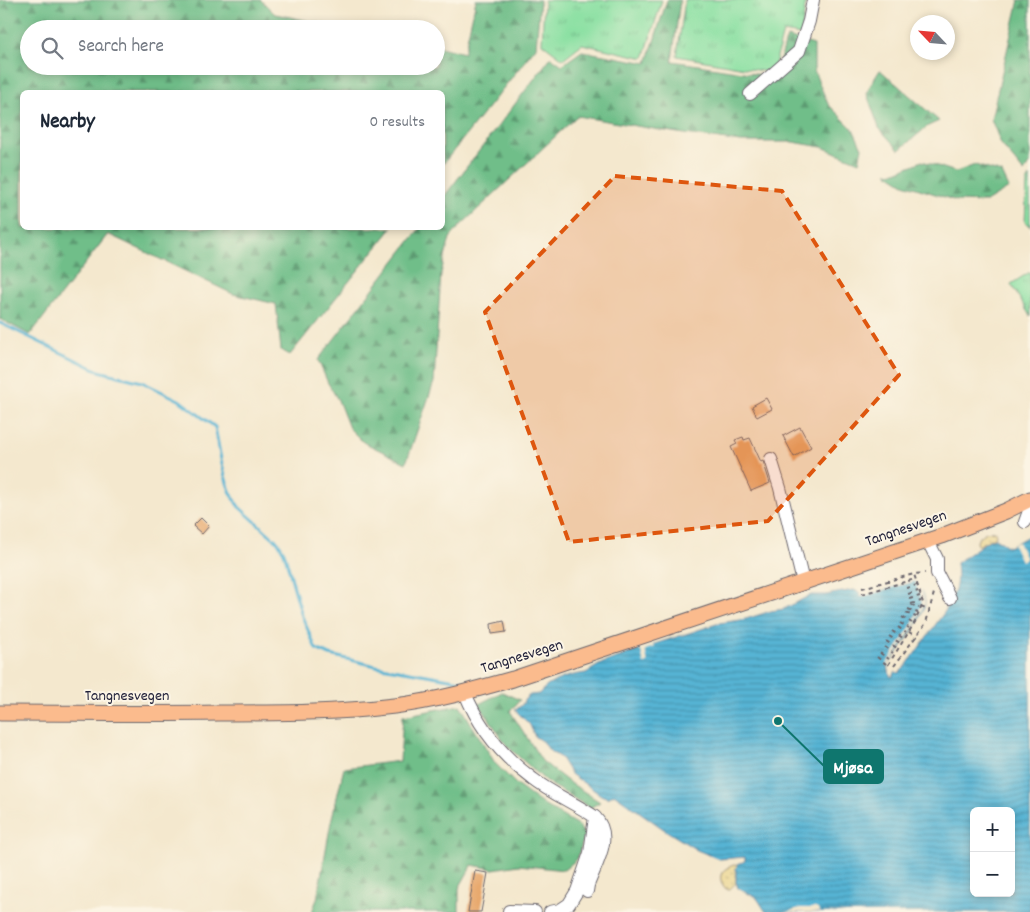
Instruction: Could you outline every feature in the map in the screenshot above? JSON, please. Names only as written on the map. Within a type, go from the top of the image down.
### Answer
[{"type":"main road","name":"Tangnesvegen","points":[[0,712],[260,713],[334,711],[394,706],[465,693],[512,680],[928,540],[1006,511],[1030,499]]},
{"type":"lane","points":[[750,94],[799,52],[809,22],[813,0]]},
{"type":"lane","points":[[771,459],[803,582]]},
{"type":"lane","points":[[1025,522],[1030,508]]},
{"type":"lane","points":[[928,540],[937,559],[937,573],[950,598]]},
{"type":"lane","points":[[465,693],[478,719],[510,760],[533,779],[595,817],[600,823],[604,838],[587,891]]},
{"type":"lane","points":[[550,912],[560,910],[569,904],[577,891],[590,854],[595,817]]},
{"type":"lane","points":[[510,911],[535,912]]},
{"type":"path","points":[[862,588],[914,574],[937,573]]},
{"type":"path","points":[[877,657],[887,664],[909,630],[923,603],[914,574]]},
{"type":"path","points":[[862,594],[915,578]]},
{"type":"path","points":[[906,588],[916,585]]},
{"type":"path","points":[[908,594],[918,591]]},
{"type":"path","points":[[910,598],[920,596]]},
{"type":"path","points":[[894,666],[926,623],[930,611],[911,604],[921,601]]},
{"type":"path","points":[[908,609],[918,612]]},
{"type":"path","points":[[906,614],[916,617]]},
{"type":"path","points":[[902,616],[912,624]]},
{"type":"path","points":[[900,623],[917,637]]},
{"type":"path","points":[[898,628],[906,633]]},
{"type":"path","points":[[892,631],[903,638]]},
{"type":"path","points":[[889,636],[900,643]]},
{"type":"path","points":[[886,641],[896,648]]},
{"type":"path","points":[[884,647],[893,653]]},
{"type":"path","points":[[880,653],[889,659]]},
{"type":"highlighted area","points":[[615,176],[782,191],[899,375],[768,521],[569,542],[485,312]]},
{"type":"green space","points":[[0,0],[261,0],[275,14],[305,20],[20,20],[20,75],[445,75],[445,48],[464,53],[476,0],[540,0],[536,47],[445,161],[445,90],[20,90],[20,230],[390,230],[290,355],[281,350],[276,304],[233,294],[108,234],[30,335],[0,319]]},
{"type":"green space","points":[[544,0],[662,0],[644,58],[582,44],[563,59],[542,43]]},
{"type":"green space","points":[[667,0],[680,0],[672,61],[775,77],[787,37],[814,45],[814,71],[828,104],[853,129],[862,148],[859,162],[822,147],[793,142],[741,142],[577,116],[460,226],[450,238],[441,273],[434,382],[406,463],[363,442],[349,428],[338,400],[318,360],[418,230],[445,230],[445,195],[551,57],[562,65],[582,51],[647,63]]},
{"type":"green space","points":[[685,0],[806,0],[801,35],[783,32],[773,73],[677,56]]},
{"type":"green space","points":[[1019,0],[1030,0],[1030,163],[1024,172],[1001,144],[991,119]]},
{"type":"green space","points":[[880,70],[939,121],[928,126],[899,150],[879,128],[867,94]]},
{"type":"green space","points":[[922,161],[956,172],[975,165],[1002,173],[1009,188],[986,202],[957,201],[904,184],[887,173],[896,172]]},
{"type":"green space","points":[[1030,177],[1030,227],[1025,222],[1027,182]]},
{"type":"green space","points":[[1030,272],[1030,316],[1011,284]]},
{"type":"green space","points":[[502,692],[520,700],[510,711],[542,761],[566,780],[600,802],[590,808],[547,782],[507,746],[479,704]]},
{"type":"green space","points":[[460,705],[495,763],[519,787],[545,806],[578,825],[585,835],[577,859],[564,870],[519,865],[493,869],[472,865],[459,888],[459,912],[312,912],[317,899],[331,822],[344,768],[400,761],[403,716]]},
{"type":"sand","points":[[995,531],[996,536],[978,546],[979,537],[986,532]]},
{"type":"sand","points":[[738,864],[736,883],[730,889],[726,889],[721,880],[722,872]]},
{"type":"water","points":[[1030,535],[1030,912],[766,912],[757,898],[738,888],[736,868],[738,864],[745,861],[745,857],[719,859],[697,850],[614,794],[608,798],[601,795],[571,774],[561,758],[551,752],[540,739],[535,737],[530,725],[515,710],[530,695],[539,694],[550,684],[560,679],[586,673],[603,663],[720,623],[746,619],[784,609],[811,595],[826,595],[854,590],[860,593],[861,596],[915,581],[924,596],[924,609],[910,635],[888,666],[890,676],[892,677],[895,672],[899,673],[906,666],[946,610],[956,585],[956,563],[989,540],[995,538],[1009,547]]},
{"type":"pier","points":[[1018,542],[1026,559],[1021,561],[1013,544]]},
{"type":"pier","points":[[914,578],[918,579],[925,603],[916,623],[888,666],[886,665],[913,623],[922,603],[915,581],[861,597],[860,593]]},
{"type":"pier","points":[[652,642],[654,647],[645,650],[648,663],[644,664],[641,651],[636,649]]},
{"type":"pier","points":[[800,908],[815,908],[819,912],[786,912]]},
{"type":"building","points":[[766,398],[772,409],[757,417],[752,406]]},
{"type":"building","points":[[800,427],[811,447],[794,457],[783,436]]},
{"type":"building","points":[[743,437],[744,440],[750,438],[761,462],[763,461],[770,483],[751,491],[731,447],[737,444],[735,440]]},
{"type":"building","points":[[201,518],[209,526],[202,534],[193,526]]},
{"type":"building","points":[[504,621],[506,632],[492,634],[491,624]]},
{"type":"building","points":[[475,871],[488,873],[481,912],[468,912]]},
{"type":"waterway","points":[[0,323],[99,371],[142,382],[179,400],[215,427],[229,489],[239,507],[278,542],[284,552],[302,616],[316,649],[330,655],[376,666],[461,681]]},
{"type":"place","name":"Mjøsa","points":[[778,721]]}]
